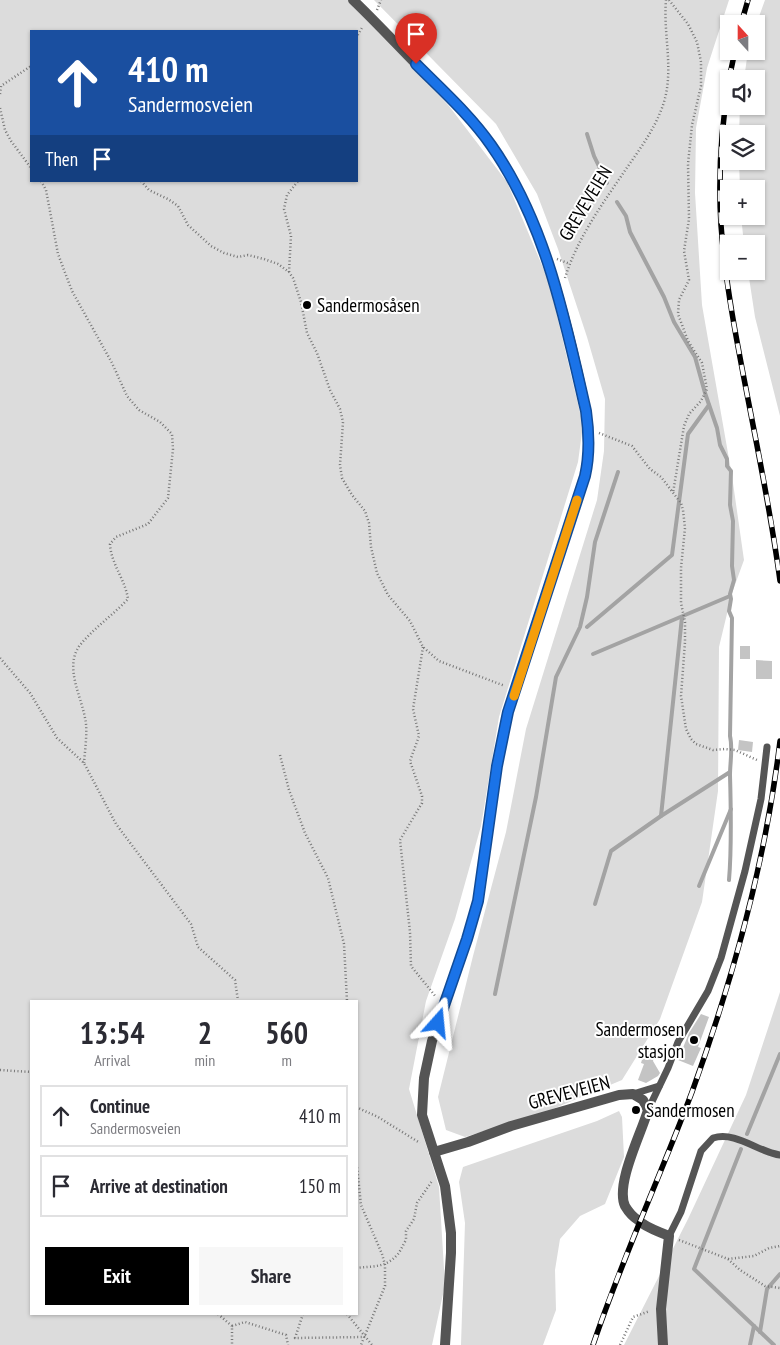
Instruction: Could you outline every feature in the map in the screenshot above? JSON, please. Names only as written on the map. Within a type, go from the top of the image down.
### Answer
[{"type":"street","points":[[353,0],[466,113],[491,144],[524,202],[546,257],[557,291],[586,411],[588,428],[588,464],[585,476],[508,712],[497,766],[478,901],[429,1054],[424,1078],[421,1102],[424,1125],[448,1198],[451,1253],[444,1345]]},
{"type":"street","name":"GREVEVEIEN","points":[[434,1152],[468,1142],[510,1126],[619,1095],[633,1094],[643,1100],[648,1110]]},
{"type":"street","points":[[648,1110],[637,1136],[626,1176],[623,1199],[625,1206],[636,1219],[668,1236],[661,1309],[663,1345]]},
{"type":"lane","points":[[648,1110],[678,1042],[708,992],[721,958],[746,871],[761,799],[767,747]]},
{"type":"lane","points":[[633,1094],[659,1086]]},
{"type":"lane","points":[[668,1236],[680,1212],[701,1151],[713,1138],[726,1136],[780,1156]]},
{"type":"path","points":[[667,0],[688,24],[697,42],[701,62],[702,86],[692,125],[688,164],[689,219],[684,252],[689,280],[679,300],[678,314],[688,341],[702,363],[707,388],[700,401],[689,414],[684,426],[673,493]]},
{"type":"path","name":"GREVEVEIEN","points":[[557,291],[565,279],[582,238],[602,204],[644,142],[663,103],[669,72],[665,14],[667,0]]},
{"type":"path","points":[[358,34],[368,16]]},
{"type":"path","points":[[0,94],[1,86],[30,67]]},
{"type":"path","points":[[0,108],[5,130],[30,167]]},
{"type":"path","points":[[42,182],[46,190],[58,254],[72,291],[112,363],[127,396],[139,410],[160,422],[172,434],[173,449],[168,498],[148,524],[116,537],[110,544],[110,554],[126,587],[128,598],[79,646],[73,662],[72,673],[84,709],[86,727],[84,762]]},
{"type":"path","points":[[142,182],[149,190],[178,206],[188,226],[211,246],[224,253],[238,257],[248,255],[264,258],[278,264],[289,272],[301,302],[307,332],[330,390],[340,409],[343,422],[340,465],[342,478],[352,495],[365,511],[369,523],[371,547],[377,573],[388,595],[410,621],[423,647],[440,661],[516,690]]},
{"type":"path","points":[[289,272],[291,236],[284,209],[287,195],[297,182]]},
{"type":"path","points":[[588,428],[632,446],[650,469],[661,477],[681,503],[685,528],[681,568],[682,603],[685,622],[681,696],[683,719],[690,739],[696,744],[714,750],[735,750],[756,760],[766,760]]},
{"type":"path","points":[[423,647],[413,708],[419,736],[410,761],[422,796],[422,803],[400,840],[410,932],[411,966],[444,1006]]},
{"type":"path","points":[[0,658],[30,693],[57,738],[84,762],[116,824],[190,924],[198,947],[235,980],[238,1000]]},
{"type":"path","points":[[280,754],[288,790],[305,833],[328,878],[344,944],[347,1000]]},
{"type":"path","points":[[0,1070],[30,1072]]},
{"type":"path","points":[[358,1108],[378,1117],[434,1152]]},
{"type":"path","points":[[358,1268],[385,1265],[399,1253],[406,1240],[406,1231],[414,1219],[417,1203],[429,1187],[430,1182],[442,1175]]},
{"type":"path","points":[[358,1177],[361,1206],[385,1265],[385,1286],[361,1345]]},
{"type":"path","points":[[668,1236],[728,1258],[740,1270],[765,1286],[780,1288]]},
{"type":"path","points":[[728,1258],[754,1256],[769,1248],[780,1246]]},
{"type":"path","points":[[620,1345],[633,1317],[661,1309]]},
{"type":"path","points":[[219,1315],[232,1326],[232,1345]]},
{"type":"path","points":[[304,1315],[295,1338],[364,1337]]},
{"type":"path","points":[[348,1315],[372,1345]]},
{"type":"path","points":[[232,1326],[245,1322],[260,1326],[286,1335],[288,1345]]},
{"type":"shaded area","points":[[0,0],[351,0],[449,106],[507,182],[549,282],[583,425],[578,462],[499,717],[481,826],[455,919],[426,1001],[409,1089],[439,1187],[445,1285],[432,1345],[0,1345]]},
{"type":"shaded area","points":[[374,0],[729,0],[724,15],[720,15],[720,28],[707,68],[696,128],[695,193],[702,305],[732,476],[744,560],[732,593],[719,647],[718,791],[702,902],[660,1019],[622,1080],[548,1111],[465,1137],[446,1130],[438,1097],[506,832],[526,729],[597,500],[604,451],[605,399],[558,249],[537,194],[496,124]]},
{"type":"shaded area","points":[[765,0],[780,0],[780,416],[755,317],[749,280],[765,280],[765,235],[743,235],[742,225],[765,225],[765,180],[740,180],[739,170],[765,170],[765,125],[739,125],[740,115],[765,115],[765,70],[745,70],[747,60],[765,60],[765,15],[760,15]]},
{"type":"shaded area","points":[[780,992],[780,1345],[624,1345],[688,1219],[746,1095]]},
{"type":"shaded area","points":[[619,1111],[622,1117],[624,1157],[605,1204],[580,1216],[560,1239],[555,1270],[556,1310],[543,1345],[461,1345],[465,1223],[459,1182],[463,1167],[597,1121]]},
{"type":"building","points":[[740,646],[750,646],[750,659],[740,659]]},
{"type":"building","points":[[756,660],[772,661],[772,679],[756,679]]},
{"type":"building","points":[[739,740],[753,742],[752,752],[738,750]]},
{"type":"building","name":"Sandermosen stasjon","points":[[701,1014],[709,1017],[698,1047],[701,1048],[693,1066],[678,1060],[689,1033]]},
{"type":"building","points":[[645,1050],[655,1053],[653,1061],[660,1073],[646,1083],[638,1080],[644,1064],[641,1063]]},
{"type":"waterway","points":[[587,134],[594,156],[607,183]]},
{"type":"waterway","points":[[617,202],[626,216],[630,232],[664,297],[674,322],[695,357],[717,428],[720,445],[727,459],[727,466],[731,471],[730,505],[733,521],[732,566],[734,580],[730,594],[729,611],[732,618],[731,841],[729,880]]},
{"type":"waterway","points":[[587,627],[672,555],[688,434],[709,405]]},
{"type":"waterway","points":[[495,994],[536,797],[556,677],[580,627],[587,597],[595,542],[618,472]]},
{"type":"waterway","points":[[593,654],[730,596]]},
{"type":"waterway","points":[[661,816],[682,617]]},
{"type":"waterway","points":[[595,904],[611,851],[661,816],[730,772]]},
{"type":"waterway","points":[[699,886],[731,809]]},
{"type":"waterway","points":[[747,1134],[780,1054]]},
{"type":"waterway","points":[[741,1149],[694,1269],[774,1345]]},
{"type":"waterway","points":[[760,1332],[767,1289],[780,1274]]},
{"type":"waterway","points":[[750,1345],[754,1326]]},
{"type":"railway","points":[[744,15],[748,0]]},
{"type":"railway","points":[[731,70],[733,60]]},
{"type":"railway","points":[[724,115],[720,170],[722,241],[733,320],[780,581]]},
{"type":"railway","points":[[593,1345],[616,1281],[692,1092],[721,1006],[757,875],[774,786],[780,741]]},
{"type":"slow traffic","points":[[514,696],[577,500]]},
{"type":"place","name":"Sandermosåsen","points":[[307,305]]},
{"type":"place","name":"Sandermosen stasjon","points":[[694,1040]]},
{"type":"place","name":"Sandermosen","points":[[636,1110]]},
{"type":"route","points":[[416,64],[479,128],[499,156],[524,202],[536,230],[557,291],[571,344],[588,428],[588,464],[585,476],[508,712],[497,766],[478,901],[438,1023]]}]
